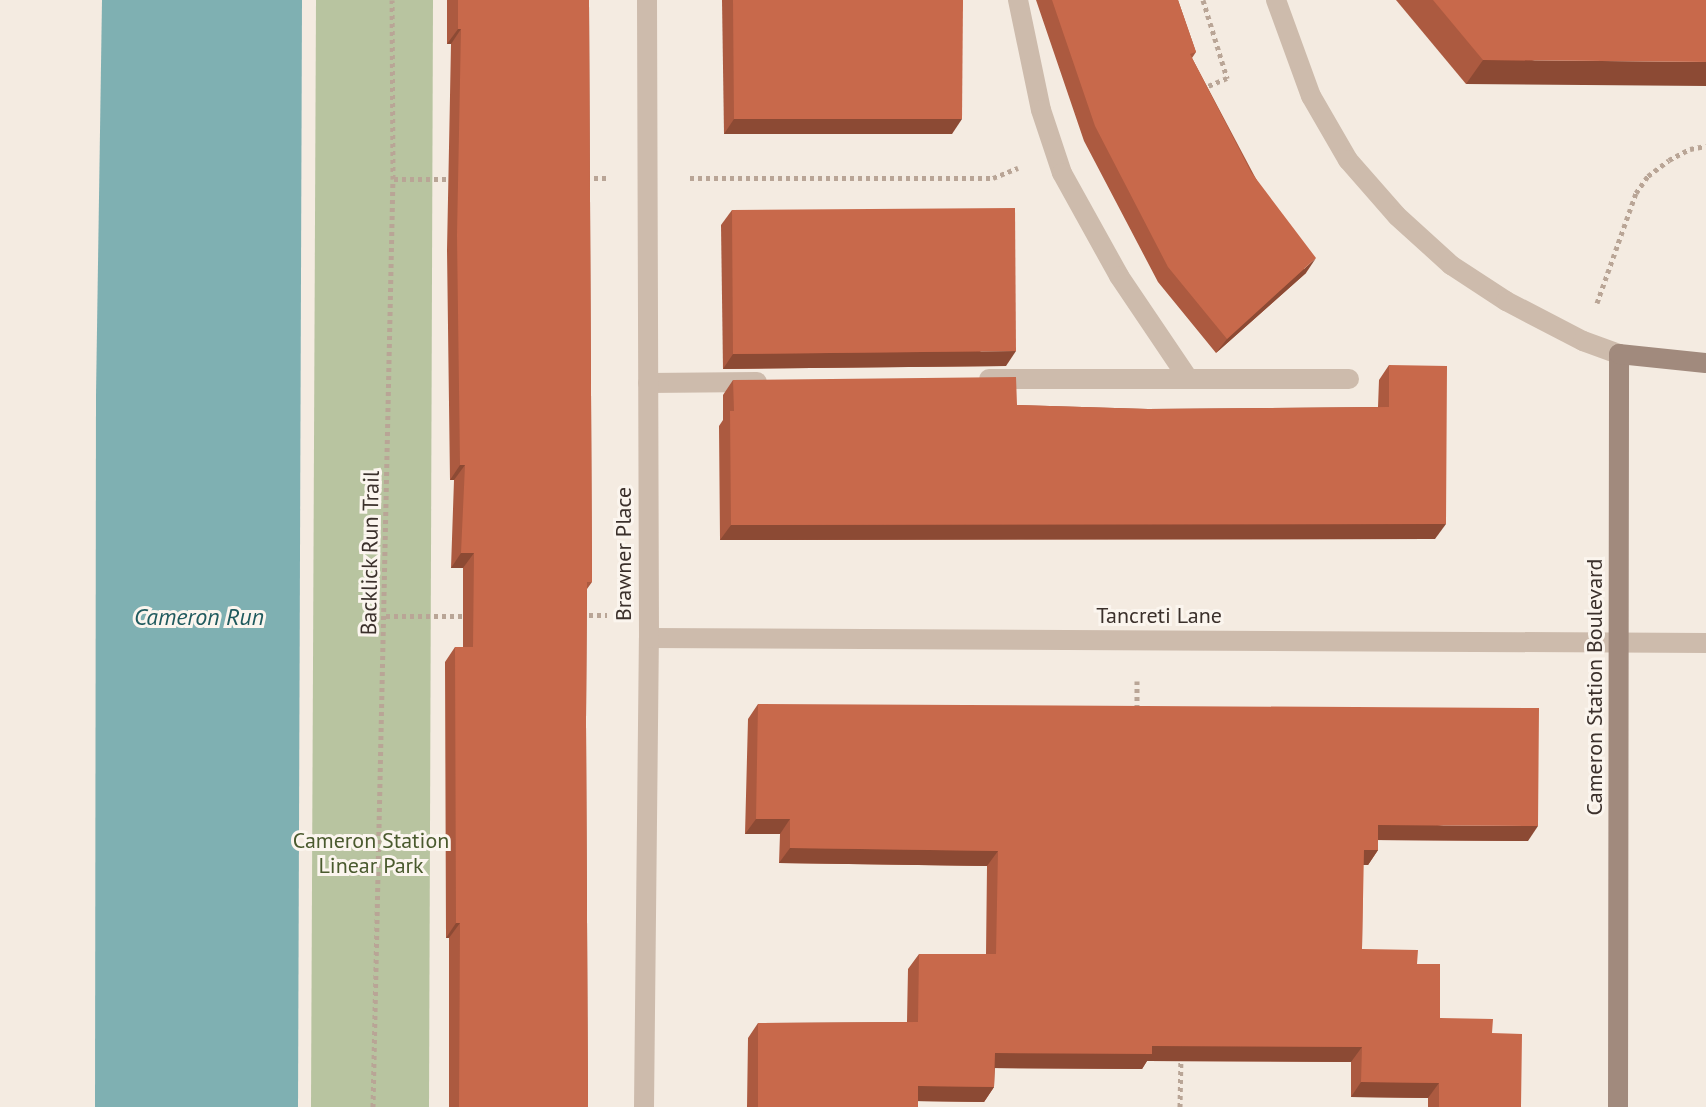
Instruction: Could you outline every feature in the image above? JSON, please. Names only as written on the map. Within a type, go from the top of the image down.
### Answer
[{"type":"street","name":"Brawner Place","points":[[644,1107],[649,638],[647,0]]},
{"type":"street","points":[[1018,0],[1041,110],[1062,173],[1119,276],[1187,377]]},
{"type":"street","points":[[1276,0],[1311,96],[1348,160],[1397,216],[1462,272],[1506,301],[1583,341],[1619,354],[1706,363]]},
{"type":"street","name":"Cameron Station Boulevard","points":[[1618,1107],[1619,354]]},
{"type":"street","points":[[965,379],[1349,379]]},
{"type":"street","points":[[648,383],[774,382]]},
{"type":"street","name":"Tancreti Lane","points":[[649,638],[1706,643]]},
{"type":"path","name":"Backlick Run Trail","points":[[373,1107],[379,756],[386,616],[393,179],[392,0]]},
{"type":"path","points":[[1198,90],[1227,78],[1203,0]]},
{"type":"path","points":[[1583,341],[1636,193],[1648,176],[1669,160],[1690,149],[1706,146]]},
{"type":"path","points":[[583,178],[993,178],[1055,153]]},
{"type":"path","points":[[393,179],[457,179]]},
{"type":"path","points":[[571,615],[648,615]]},
{"type":"path","points":[[386,616],[478,616]]},
{"type":"path","points":[[1137,640],[1137,716]]},
{"type":"path","points":[[1180,1107],[1181,1045]]},
{"type":"green space","name":"Cameron Station Linear Park","points":[[316,0],[433,0],[429,1107],[311,1107]]},
{"type":"water","name":"Cameron Run","points":[[102,0],[302,0],[298,1107],[95,1107],[96,395]]},
{"type":"building","points":[[458,0],[589,0],[592,582],[587,582],[588,1107],[459,1107],[460,923],[456,923],[455,647],[473,647],[474,553],[461,553],[465,465],[460,465],[457,235],[461,29],[458,29]]},
{"type":"building","points":[[733,0],[963,0],[962,119],[734,119]]},
{"type":"building","points":[[1052,0],[1178,0],[1196,52],[1190,54],[1251,172],[1316,258],[1227,339],[1168,267],[1095,126]]},
{"type":"building","points":[[1433,0],[1706,0],[1706,62],[1483,60]]},
{"type":"building","points":[[1015,208],[1016,351],[733,354],[732,210]]},
{"type":"building","points":[[1389,365],[1447,366],[1446,524],[731,525],[730,411],[734,411],[733,380],[1016,377],[1017,405],[1148,409],[1389,407]]},
{"type":"building","points":[[758,704],[1539,708],[1538,826],[1378,825],[1378,850],[1364,850],[1362,949],[1418,950],[1417,964],[1440,964],[1440,1018],[1493,1019],[1492,1033],[1522,1034],[1521,1107],[1439,1107],[1439,1083],[1361,1082],[1362,1047],[1152,1046],[1152,1054],[995,1053],[994,1087],[918,1086],[918,1107],[758,1107],[758,1023],[918,1022],[919,954],[996,954],[998,851],[790,848],[790,819],[756,819]]}]
